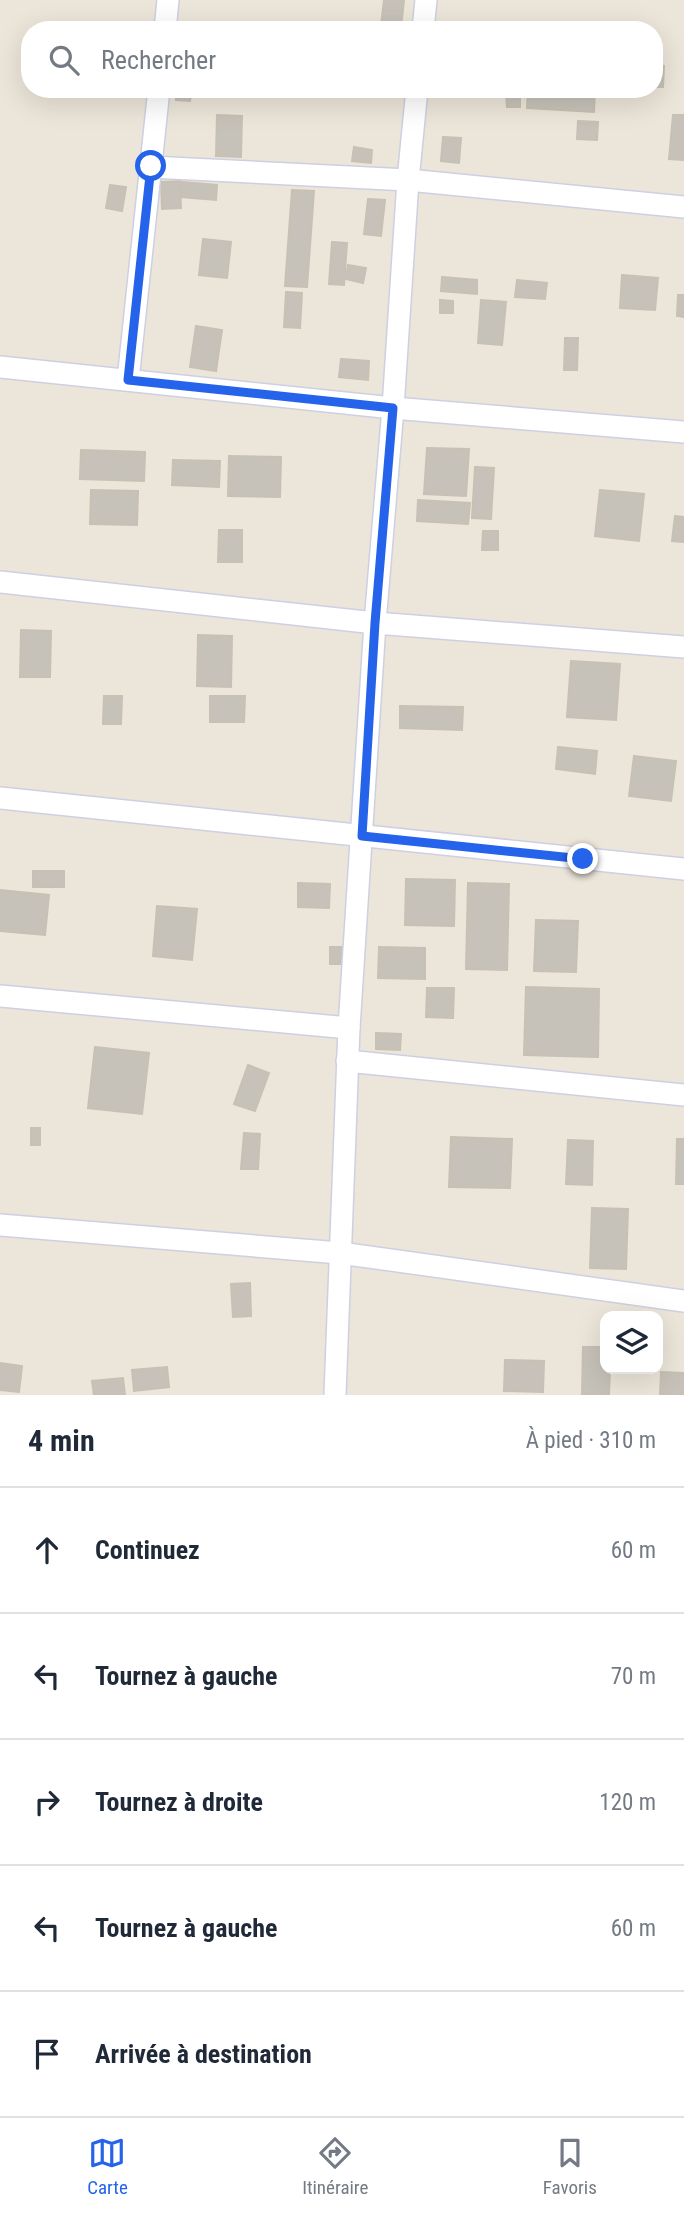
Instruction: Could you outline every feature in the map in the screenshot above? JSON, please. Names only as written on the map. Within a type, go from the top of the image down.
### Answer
[{"type":"street","points":[[166,21],[168,0]]},
{"type":"street","points":[[424,21],[426,0]]},
{"type":"street","points":[[128,380],[158,98]]},
{"type":"street","points":[[335,1395],[349,1028],[375,623],[416,98]]},
{"type":"street","points":[[151,166],[408,180],[684,206]]},
{"type":"street","points":[[0,367],[393,408],[684,432]]},
{"type":"street","points":[[0,582],[375,623],[684,647]]},
{"type":"street","points":[[0,798],[684,869]]},
{"type":"street","points":[[0,996],[349,1028]]},
{"type":"street","points":[[347,1060],[684,1095]]},
{"type":"street","points":[[0,1225],[340,1253],[684,1301]]},
{"type":"building","points":[[384,0],[404,0],[402,21],[382,21]]},
{"type":"building","points":[[176,98],[190,98],[190,101]]},
{"type":"building","points":[[506,98],[520,98],[520,107],[507,107]]},
{"type":"building","points":[[528,98],[595,98],[594,112],[527,108]]},
{"type":"building","points":[[217,115],[242,116],[241,157],[216,156]]},
{"type":"building","points":[[673,115],[684,115],[684,160],[669,159]]},
{"type":"building","points":[[578,121],[598,122],[597,140],[577,139]]},
{"type":"building","points":[[443,137],[461,138],[459,163],[441,161]]},
{"type":"building","points":[[354,147],[372,150],[371,163],[352,161]]},
{"type":"building","points":[[180,181],[181,208],[162,209],[161,182]]},
{"type":"building","points":[[182,182],[217,185],[216,200],[181,197]]},
{"type":"building","points":[[110,185],[126,187],[122,211],[106,208]]},
{"type":"building","points":[[292,190],[314,191],[307,287],[285,286]]},
{"type":"building","points":[[368,199],[385,200],[381,236],[364,234]]},
{"type":"building","points":[[203,239],[231,242],[227,278],[199,275]]},
{"type":"building","points":[[332,242],[347,243],[344,285],[329,284]]},
{"type":"building","points":[[348,265],[366,268],[363,283],[346,279]]},
{"type":"building","points":[[622,275],[658,278],[655,310],[620,308]]},
{"type":"building","points":[[442,277],[477,280],[477,294],[441,291]]},
{"type":"building","points":[[517,280],[547,283],[545,299],[515,297]]},
{"type":"building","points":[[286,292],[302,293],[300,328],[284,327]]},
{"type":"building","points":[[678,295],[684,295],[684,317],[677,316]]},
{"type":"building","points":[[440,300],[453,301],[453,313],[440,313]]},
{"type":"building","points":[[481,300],[506,302],[502,345],[478,343]]},
{"type":"building","points":[[196,326],[222,330],[216,371],[190,367]]},
{"type":"building","points":[[565,338],[578,338],[577,370],[564,370]]},
{"type":"building","points":[[341,359],[369,361],[368,380],[339,377]]},
{"type":"building","points":[[427,448],[469,449],[466,496],[424,494]]},
{"type":"building","points":[[81,450],[145,452],[144,481],[80,479]]},
{"type":"building","points":[[229,456],[281,457],[280,497],[228,496]]},
{"type":"building","points":[[173,460],[220,461],[219,487],[172,485]]},
{"type":"building","points":[[475,467],[494,468],[491,519],[472,518]]},
{"type":"building","points":[[91,490],[138,491],[137,525],[90,524]]},
{"type":"building","points":[[600,490],[644,494],[639,541],[595,536]]},
{"type":"building","points":[[418,500],[470,503],[468,524],[417,521]]},
{"type":"building","points":[[675,516],[684,517],[684,542],[672,541]]},
{"type":"building","points":[[219,530],[242,530],[242,562],[218,562]]},
{"type":"building","points":[[483,531],[498,531],[498,550],[482,550]]},
{"type":"building","points":[[21,630],[51,631],[50,677],[20,677]]},
{"type":"building","points":[[198,635],[232,636],[231,687],[197,686]]},
{"type":"building","points":[[571,661],[620,664],[616,720],[567,717]]},
{"type":"building","points":[[104,696],[122,696],[121,724],[103,724]]},
{"type":"building","points":[[210,696],[245,696],[244,722],[210,722]]},
{"type":"building","points":[[400,706],[463,707],[462,730],[400,728]]},
{"type":"building","points":[[558,747],[597,751],[595,774],[556,769]]},
{"type":"building","points":[[634,756],[676,761],[671,801],[629,796]]},
{"type":"building","points":[[33,871],[64,871],[64,887],[33,887]]},
{"type":"building","points":[[406,879],[455,880],[454,926],[405,925]]},
{"type":"building","points":[[298,883],[330,884],[329,908],[298,907]]},
{"type":"building","points":[[468,883],[509,884],[507,970],[466,969]]},
{"type":"building","points":[[0,890],[49,895],[45,935],[0,931]]},
{"type":"building","points":[[157,906],[197,909],[192,960],[153,956]]},
{"type":"building","points":[[536,920],[578,921],[576,972],[534,971]]},
{"type":"building","points":[[330,947],[343,947],[343,964],[330,964]]},
{"type":"building","points":[[379,947],[425,948],[425,979],[378,978]]},
{"type":"building","points":[[526,987],[599,989],[598,1057],[524,1055]]},
{"type":"building","points":[[427,988],[454,988],[453,1018],[426,1017]]},
{"type":"building","points":[[376,1033],[401,1034],[400,1050],[376,1049]]},
{"type":"building","points":[[95,1047],[149,1053],[142,1114],[88,1108]]},
{"type":"building","points":[[248,1065],[269,1073],[255,1111],[234,1104]]},
{"type":"building","points":[[31,1128],[40,1128],[40,1145],[31,1145]]},
{"type":"building","points":[[244,1133],[260,1134],[258,1169],[241,1169]]},
{"type":"building","points":[[451,1137],[512,1139],[510,1188],[449,1187]]},
{"type":"building","points":[[677,1139],[684,1139],[684,1184],[676,1184]]},
{"type":"building","points":[[568,1140],[593,1141],[592,1185],[566,1184]]},
{"type":"building","points":[[592,1208],[628,1209],[626,1269],[590,1268]]},
{"type":"building","points":[[250,1283],[251,1316],[233,1317],[231,1284]]},
{"type":"building","points":[[583,1347],[600,1347],[600,1374],[610,1374],[609,1395],[582,1394]]},
{"type":"building","points":[[505,1360],[544,1361],[543,1392],[504,1391]]},
{"type":"building","points":[[0,1363],[22,1366],[19,1392],[0,1390]]},
{"type":"building","points":[[167,1367],[169,1387],[134,1391],[132,1370]]},
{"type":"building","points":[[684,1373],[684,1395],[660,1395],[661,1374]]},
{"type":"building","points":[[123,1378],[125,1395],[94,1395],[92,1381]]},
{"type":"route","points":[[151,166],[128,380],[393,408],[375,623],[362,836],[583,859]]}]
